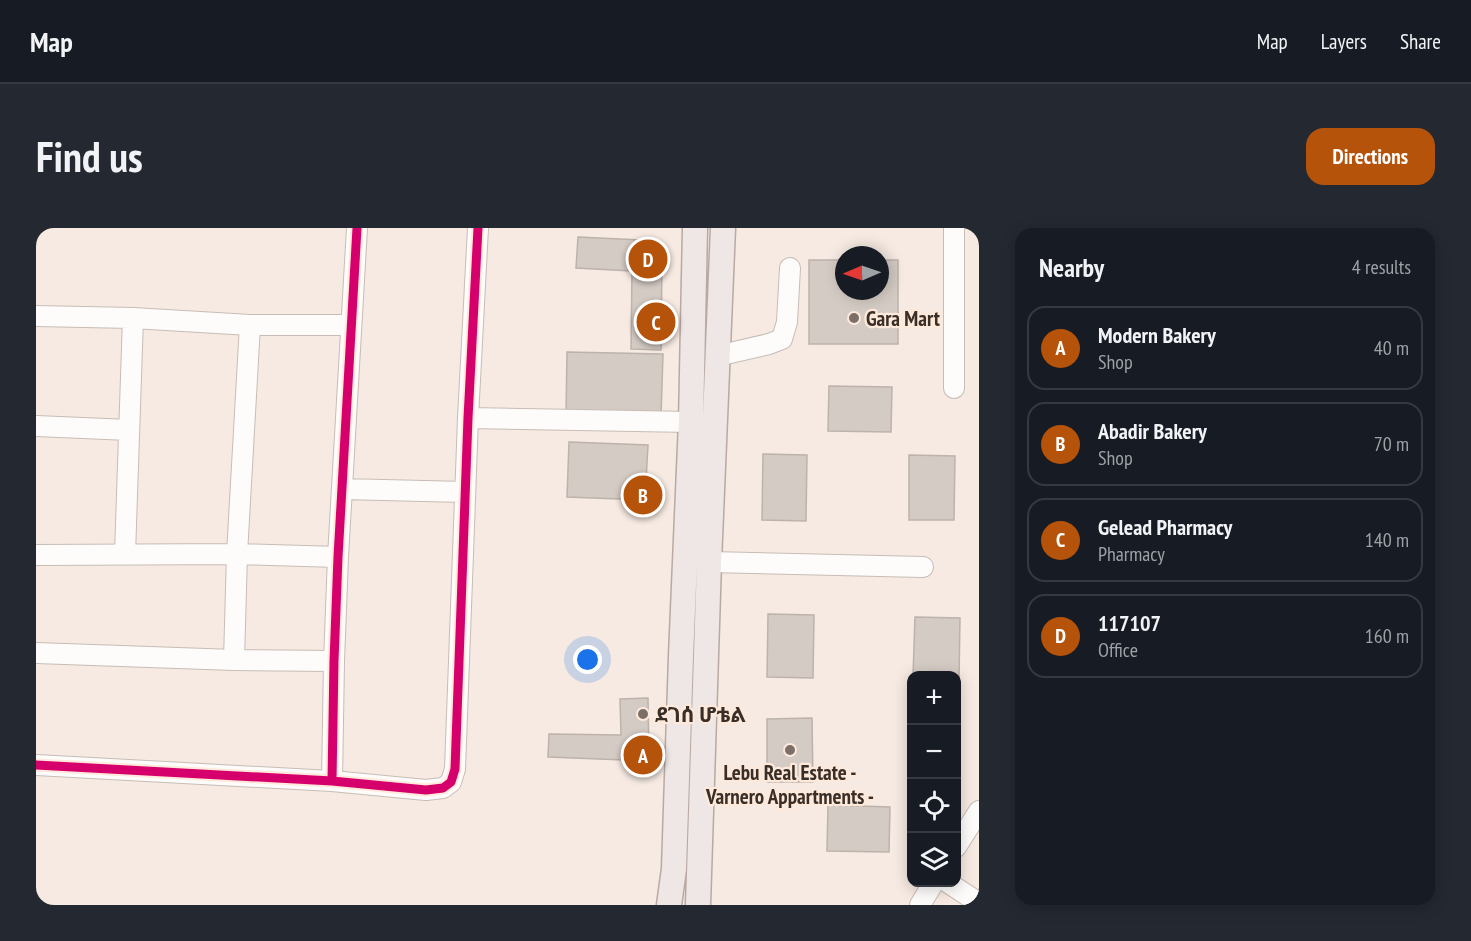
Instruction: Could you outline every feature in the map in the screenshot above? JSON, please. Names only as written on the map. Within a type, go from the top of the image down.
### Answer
[{"type":"main road","points":[[669,905],[674,869],[691,422],[695,228]]},
{"type":"main road","points":[[703,901],[709,562],[723,228]]},
{"type":"street","points":[[332,781],[338,557],[357,228]]},
{"type":"street","points":[[36,765],[332,781],[426,790],[443,788],[451,782],[455,769],[468,418],[478,228]]},
{"type":"street","points":[[954,228],[954,388]]},
{"type":"street","points":[[717,356],[770,344],[782,339],[787,322],[790,268]]},
{"type":"street","points":[[36,316],[133,318],[250,325],[351,326]]},
{"type":"street","points":[[126,554],[133,318]]},
{"type":"street","points":[[234,660],[237,554],[250,325]]},
{"type":"street","points":[[468,418],[691,422]]},
{"type":"street","points":[[36,426],[129,430]]},
{"type":"street","points":[[342,489],[465,492]]},
{"type":"street","points":[[36,555],[237,554],[338,557]]},
{"type":"street","points":[[709,562],[923,567]]},
{"type":"street","points":[[36,653],[334,661]]},
{"type":"street","points":[[961,840],[979,811]]},
{"type":"street","points":[[920,905],[931,887]]},
{"type":"street","points":[[955,887],[979,903]]},
{"type":"building","points":[[578,237],[641,240],[649,243],[658,252],[662,262],[661,350],[631,349],[632,271],[576,268]]},
{"type":"building","name":"Gara Mart","points":[[809,260],[835,260],[835,300],[889,300],[889,260],[898,260],[898,344],[809,344]]},
{"type":"building","points":[[567,352],[663,354],[661,417],[566,415]]},
{"type":"building","points":[[829,386],[892,387],[891,432],[828,431]]},
{"type":"building","points":[[569,442],[648,445],[645,500],[567,497]]},
{"type":"building","points":[[763,454],[807,455],[806,521],[762,520]]},
{"type":"building","points":[[909,455],[955,456],[954,520],[909,520]]},
{"type":"building","points":[[768,614],[814,615],[813,678],[767,677]]},
{"type":"building","points":[[915,617],[960,618],[959,671],[913,671]]},
{"type":"building","points":[[648,698],[649,761],[548,757],[549,734],[621,735],[620,699]]},
{"type":"building","name":"Lebu Real Estate - Varnero Appartments -","points":[[812,718],[813,782],[767,782],[767,719]]},
{"type":"building","points":[[828,805],[890,807],[889,852],[827,851]]},
{"type":"cycle path","points":[[332,781],[338,557],[357,228]]},
{"type":"cycle path","points":[[36,765],[332,781],[426,790],[443,788],[451,782],[455,769],[468,418],[478,228]]},
{"type":"place","name":"117107","points":[[648,259]]},
{"type":"place","name":"Gara Mart","points":[[854,318]]},
{"type":"place","name":"Gelead Pharmacy","points":[[656,322]]},
{"type":"place","name":"Abadir Bakery","points":[[643,495]]},
{"type":"place","name":"ደገሰ ሆቴል","points":[[643,714]]},
{"type":"place","name":"Lebu Real Estate - Varnero Appartments -","points":[[790,750]]},
{"type":"place","name":"Modern Bakery","points":[[643,755]]}]
